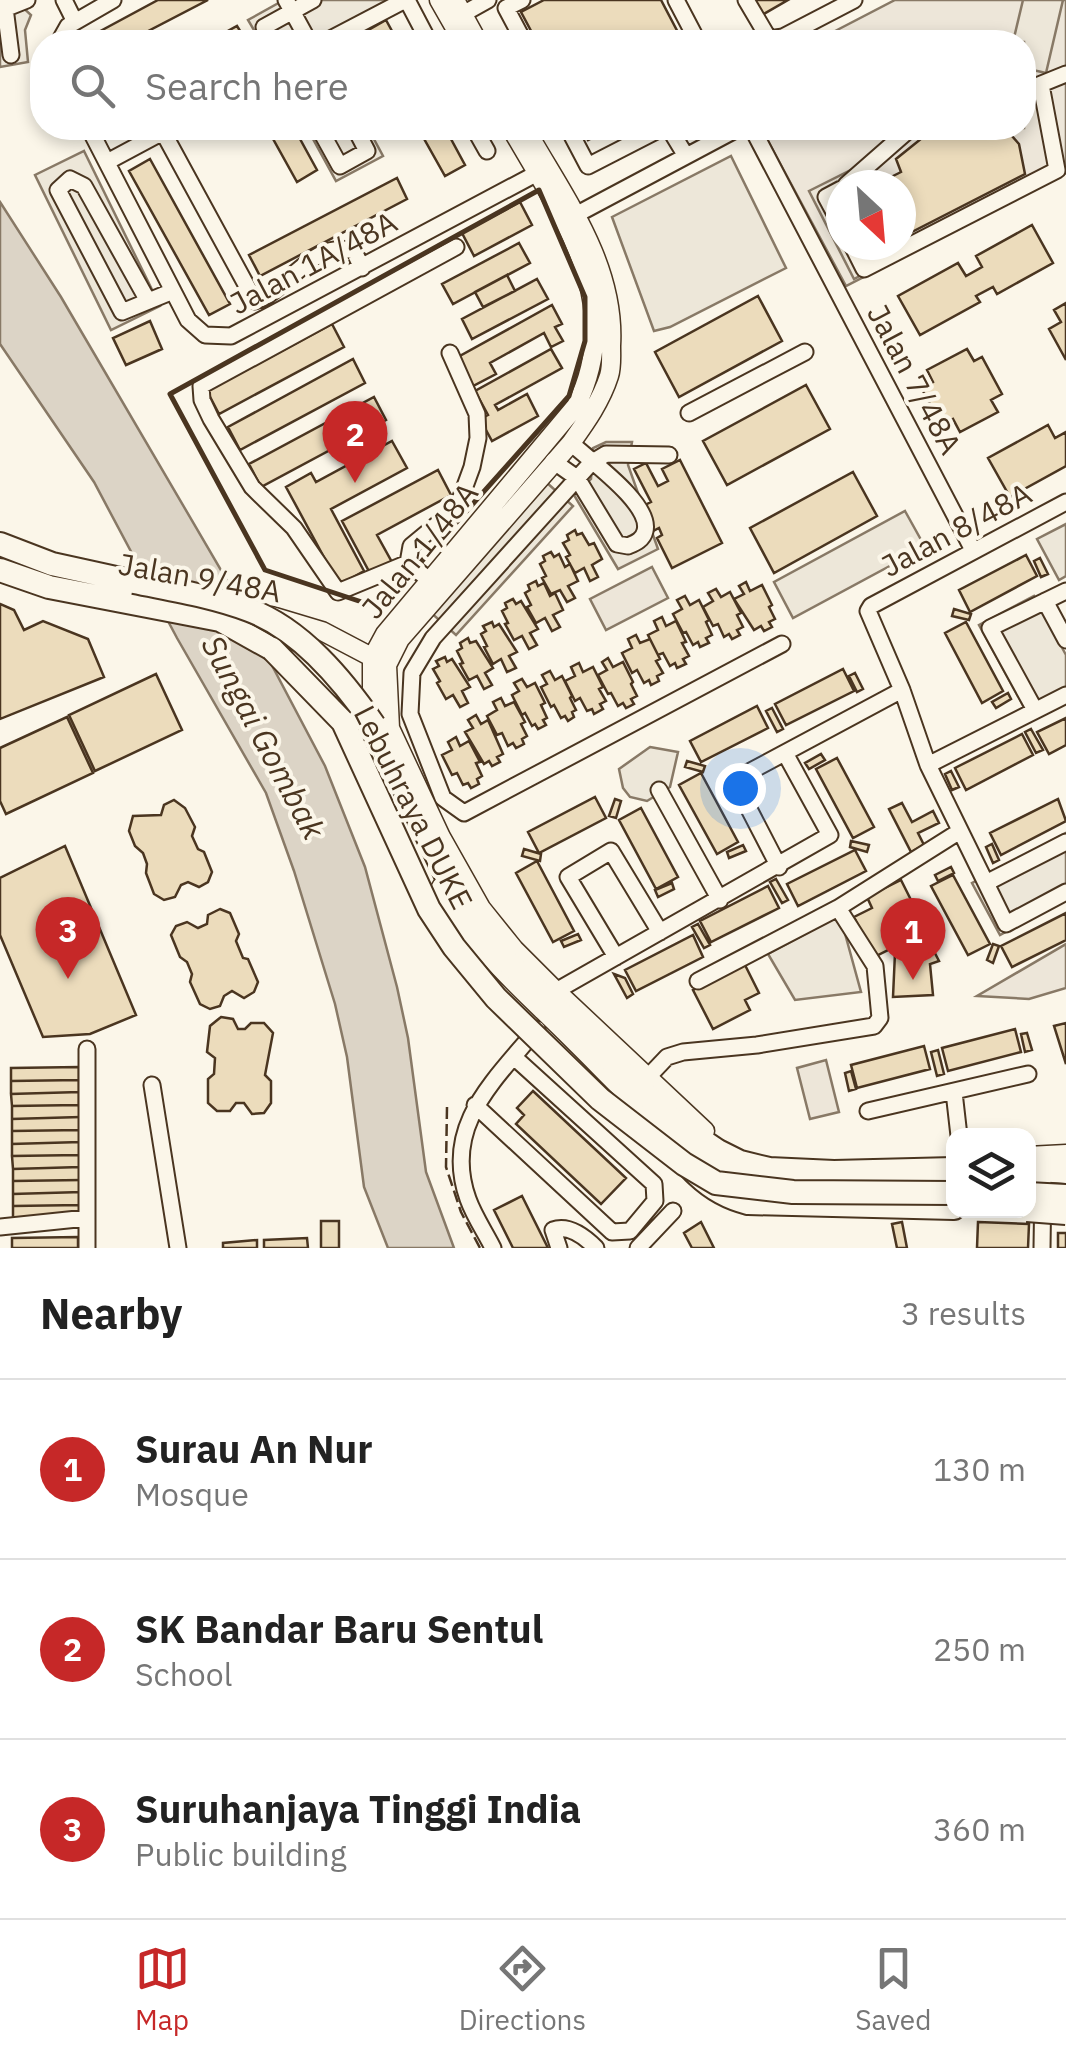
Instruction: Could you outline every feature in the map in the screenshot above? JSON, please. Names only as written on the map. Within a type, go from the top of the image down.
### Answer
[{"type":"highway","name":"Lebuhraya DUKE","points":[[0,544],[52,564],[208,597],[253,611],[308,646],[374,725],[452,888],[489,944],[693,1136],[740,1162],[769,1170],[946,1168]]},
{"type":"highway","name":"Lebuhraya DUKE","points":[[0,570],[49,588],[220,620],[272,649],[343,722],[430,909],[454,947],[496,998],[600,1099],[684,1164],[716,1183],[793,1192],[946,1193]]},
{"type":"highway","points":[[654,1121],[699,1179],[731,1199],[748,1204],[946,1208]]},
{"type":"highway","points":[[1036,1177],[1066,1172]]},
{"type":"highway","points":[[1036,1181],[1066,1196]]},
{"type":"highway","points":[[1036,1211],[1066,1213]]},
{"type":"main road","points":[[439,0],[456,12]]},
{"type":"main road","name":"Jalan 1/48A","points":[[379,662],[571,443],[592,413],[610,374],[613,318],[605,279],[542,170],[520,140]]},
{"type":"main road","name":"Jalan 1/48A","points":[[531,140],[542,170]]},
{"type":"main road","name":"Jalan 1/48A","points":[[570,218],[586,266],[596,327],[594,363],[586,384],[576,406],[384,634],[372,732],[421,849],[457,919],[512,984],[654,1121],[714,1164],[764,1182],[946,1182]]},
{"type":"main road","name":"Jalan 9/48A","points":[[0,553],[104,589],[281,617],[322,631],[379,662]]},
{"type":"main road","name":"Jalan 1/48A","points":[[379,662],[390,728],[441,837],[480,908],[496,930],[556,991],[694,1122],[720,1141],[754,1156],[803,1164],[946,1159]]},
{"type":"main road","points":[[1036,1156],[1066,1154]]},
{"type":"street","points":[[11,55],[6,4],[27,0]]},
{"type":"street","points":[[64,0],[75,22]]},
{"type":"street","points":[[66,30],[113,0]]},
{"type":"street","points":[[266,30],[264,27],[289,6],[313,0]]},
{"type":"street","points":[[348,30],[406,0],[423,30]]},
{"type":"street","points":[[456,12],[488,0]]},
{"type":"street","points":[[518,30],[506,8],[522,0]]},
{"type":"street","points":[[676,0],[692,30]]},
{"type":"street","points":[[746,0],[762,30]]},
{"type":"street","points":[[796,30],[854,0]]},
{"type":"street","points":[[289,6],[302,30]]},
{"type":"street","points":[[1036,87],[1066,74]]},
{"type":"street","points":[[916,238],[1058,170],[1041,85]]},
{"type":"street","name":"Jalan 1A/48A","points":[[95,140],[188,320],[206,335],[231,336],[542,170]]},
{"type":"street","points":[[107,162],[148,140]]},
{"type":"street","points":[[167,140],[255,301],[267,297],[293,272],[333,251],[343,248],[354,252],[362,268]]},
{"type":"street","points":[[326,140],[340,166],[368,151],[362,140]]},
{"type":"street","points":[[481,140],[487,151]]},
{"type":"street","points":[[574,140],[588,166],[641,140]]},
{"type":"street","points":[[674,140],[686,156]]},
{"type":"street","points":[[570,218],[716,140]]},
{"type":"street","name":"Jalan 7/48A","points":[[758,140],[973,550]]},
{"type":"street","points":[[865,170],[899,140]]},
{"type":"street","points":[[148,301],[84,186],[70,180],[58,190],[122,312],[173,291]]},
{"type":"street","points":[[408,563],[338,592],[294,528],[252,487],[210,419],[201,386],[456,247]]},
{"type":"street","points":[[408,563],[410,546],[457,508],[472,467],[477,414],[450,352]]},
{"type":"street","points":[[689,413],[806,352]]},
{"type":"street","points":[[554,461],[577,478],[617,544],[628,546],[640,540],[646,532],[645,521],[634,500],[571,443]]},
{"type":"street","points":[[669,455],[606,454],[591,463],[432,638],[412,673],[410,714],[443,798],[464,812],[782,644]]},
{"type":"street","name":"Jalan 8/48A","points":[[902,690],[870,618],[871,606],[1066,502]]},
{"type":"street","points":[[408,563],[428,580]]},
{"type":"street","points":[[1035,710],[990,628],[1066,591]]},
{"type":"street","points":[[1046,601],[1066,640]]},
{"type":"street","points":[[779,866],[734,780],[902,690],[928,765],[1006,924],[1066,892]]},
{"type":"street","points":[[928,765],[1066,695]]},
{"type":"street","points":[[556,991],[830,835],[786,753]]},
{"type":"street","points":[[659,790],[720,900]]},
{"type":"street","points":[[698,981],[838,908],[960,830]]},
{"type":"street","points":[[986,883],[1066,842]]},
{"type":"street","points":[[616,956],[568,876],[611,850],[660,932]]},
{"type":"street","points":[[648,1077],[667,1057],[683,1052],[757,1045],[874,1026],[880,1018],[875,966],[838,908]]},
{"type":"street","points":[[493,1248],[470,1204],[463,1181],[460,1142],[476,1105],[548,1016]]},
{"type":"street","points":[[87,1049],[87,1248]]},
{"type":"street","points":[[476,1105],[612,1232],[630,1230],[655,1201],[654,1184],[514,1057]]},
{"type":"street","points":[[868,1112],[1028,1074]]},
{"type":"street","points":[[152,1085],[178,1248]]},
{"type":"street","points":[[954,1092],[957,1128]]},
{"type":"street","points":[[1036,1210],[1042,1248]]},
{"type":"street","points":[[638,1248],[672,1211]]},
{"type":"street","points":[[0,1227],[87,1218]]},
{"type":"street","points":[[559,1248],[553,1230],[559,1228],[570,1229],[596,1248]]},
{"type":"shaded area","points":[[0,0],[15,0],[31,15],[25,30],[28,62],[0,67]]},
{"type":"shaded area","points":[[284,0],[405,0],[356,30],[254,30],[248,20]]},
{"type":"shaded area","points":[[895,0],[1066,0],[1066,173],[916,250],[916,170],[826,170],[826,249],[767,140],[1036,140],[1036,30],[837,30]]},
{"type":"shaded area","points":[[1023,0],[1063,0],[1046,73],[1036,71],[1036,30],[1016,30]]},
{"type":"shaded area","points":[[314,140],[374,140],[383,156],[336,181]]},
{"type":"shaded area","points":[[84,151],[160,306],[111,330],[35,175]]},
{"type":"shaded area","points":[[731,156],[786,268],[670,327],[654,331],[612,217]]},
{"type":"shaded area","points":[[826,182],[826,224],[809,191]]},
{"type":"shaded area","points":[[832,260],[897,260],[846,286]]},
{"type":"shaded area","points":[[844,260],[889,260],[854,279]]},
{"type":"shaded area","points":[[606,442],[632,442],[628,465],[658,549],[618,569],[574,495],[591,479],[593,448]]},
{"type":"shaded area","points":[[546,482],[573,506],[456,635],[429,611]]},
{"type":"shaded area","points":[[905,511],[925,547],[793,618],[774,582]]},
{"type":"shaded area","points":[[1066,524],[1066,576],[1059,580],[1037,539]]},
{"type":"shaded area","points":[[652,567],[668,598],[606,630],[590,599]]},
{"type":"shaded area","points":[[1034,596],[1066,655],[1066,689],[1026,711],[979,625]]},
{"type":"shaded area","points":[[650,747],[678,752],[670,787],[647,801],[630,797],[623,788],[619,769]]},
{"type":"shaded area","points":[[1066,833],[1066,899],[1000,935],[972,883]]},
{"type":"shaded area","points":[[835,918],[844,930],[861,992],[795,1000],[768,954]]},
{"type":"shaded area","points":[[1066,944],[1066,988],[1029,999],[977,996]]},
{"type":"shaded area","points":[[826,1060],[839,1112],[810,1119],[797,1068]]},
{"type":"water","name":"Sungai Gombak","points":[[0,202],[61,297],[228,582],[325,766],[365,867],[408,1038],[426,1172],[454,1248],[388,1248],[364,1187],[347,1057],[335,1004],[266,793],[94,482],[0,344]]},
{"type":"building","points":[[158,0],[208,0],[150,30],[102,30]]},
{"type":"building","points":[[544,0],[661,0],[677,30],[531,30],[521,12]]},
{"type":"building","points":[[754,0],[788,0],[762,15]]},
{"type":"building","points":[[386,20],[391,30],[368,30]]},
{"type":"building","points":[[274,140],[301,140],[317,170],[297,182]]},
{"type":"building","points":[[425,140],[451,140],[465,165],[445,176]]},
{"type":"building","points":[[920,140],[1016,140],[1025,174],[916,230],[916,170],[900,170],[896,159]]},
{"type":"building","points":[[150,159],[230,304],[209,315],[129,171]]},
{"type":"building","points":[[397,178],[407,199],[260,276],[249,255]]},
{"type":"building","points":[[520,202],[532,225],[474,256],[462,233]]},
{"type":"building","points":[[1032,225],[1053,263],[997,294],[993,287],[976,296],[980,302],[920,335],[898,296],[958,263],[966,276],[982,267],[976,256]]},
{"type":"building","points":[[519,243],[530,263],[453,304],[442,284]]},
{"type":"building","points":[[507,275],[515,291],[483,307],[475,292]]},
{"type":"building","points":[[537,279],[548,299],[472,339],[462,319]]},
{"type":"building","points":[[758,296],[782,341],[679,397],[655,352]]},
{"type":"building","points":[[1066,303],[1066,360],[1049,329],[1061,322],[1054,310]]},
{"type":"building","points":[[552,305],[562,324],[555,327],[563,341],[551,347],[544,333],[490,363],[496,374],[473,386],[458,357]]},
{"type":"building","points":[[150,321],[162,349],[126,365],[113,338]]},
{"type":"building","points":[[332,324],[344,347],[219,414],[207,391]]},
{"type":"building","points":[[551,349],[562,368],[495,405],[498,410],[527,394],[538,416],[492,441],[480,419],[488,415],[475,391]]},
{"type":"building","points":[[967,349],[974,361],[982,357],[1002,394],[991,400],[998,412],[960,432],[953,419],[941,425],[922,389],[933,382],[927,370]]},
{"type":"building","points":[[353,359],[365,383],[240,450],[228,427]]},
{"type":"building","points":[[806,385],[830,429],[727,485],[703,441]]},
{"type":"building","points":[[374,397],[386,420],[261,487],[249,464]]},
{"type":"building","points":[[1048,425],[1055,438],[1066,432],[1066,466],[1010,497],[988,458]]},
{"type":"building","points":[[392,441],[407,468],[331,509],[364,571],[339,585],[286,487],[311,473],[316,482]]},
{"type":"building","points":[[680,460],[722,543],[672,568],[657,538],[662,535],[659,528],[653,531],[646,518],[645,505],[651,502],[634,469],[646,463],[658,486],[668,481],[662,469]]},
{"type":"building","points":[[438,470],[451,495],[377,535],[393,564],[371,575],[342,521]]},
{"type":"building","points":[[853,472],[877,516],[774,573],[750,528]]},
{"type":"building","points":[[575,530],[577,535],[582,533],[589,545],[594,543],[602,559],[592,565],[598,577],[590,581],[584,568],[575,573],[566,557],[570,555],[563,543]]},
{"type":"building","points":[[551,552],[554,557],[559,554],[565,567],[570,564],[578,581],[568,586],[575,598],[567,602],[560,590],[551,594],[542,578],[546,576],[540,564],[545,561],[543,556]]},
{"type":"building","points":[[1026,555],[1037,576],[970,612],[959,590]]},
{"type":"building","points":[[1040,558],[1048,574],[1041,577],[1034,561]]},
{"type":"building","points":[[536,581],[538,586],[544,583],[550,596],[555,593],[563,610],[553,615],[560,627],[552,631],[545,618],[536,623],[527,607],[531,605],[525,593],[530,590],[528,585]]},
{"type":"building","points":[[746,582],[750,591],[762,585],[772,605],[769,607],[775,619],[769,622],[772,627],[764,631],[761,626],[754,630],[734,599],[744,594],[739,586]]},
{"type":"building","points":[[716,589],[721,597],[730,592],[741,613],[737,615],[743,627],[737,630],[740,635],[732,639],[729,634],[724,637],[718,624],[713,626],[703,607],[713,601],[708,593]]},
{"type":"building","points":[[685,596],[690,605],[699,600],[709,620],[706,622],[712,635],[706,638],[709,643],[700,647],[683,633],[673,614],[682,609],[677,600]]},
{"type":"building","points":[[513,599],[516,604],[521,601],[538,629],[530,633],[537,645],[529,649],[522,636],[514,640],[505,624],[508,623],[502,611],[507,608],[505,603]]},
{"type":"building","points":[[0,604],[14,610],[24,630],[43,621],[88,639],[104,677],[0,719]]},
{"type":"building","points":[[954,609],[971,614],[969,620],[952,616]]},
{"type":"building","points":[[662,617],[666,626],[676,621],[686,642],[682,643],[689,656],[683,659],[686,664],[677,668],[675,663],[670,666],[663,653],[658,655],[648,635],[658,630],[654,621]]},
{"type":"building","points":[[492,622],[494,627],[499,624],[517,652],[509,656],[516,668],[507,672],[501,659],[493,664],[484,647],[487,646],[481,634],[486,631],[483,626]]},
{"type":"building","points":[[966,622],[1003,691],[982,703],[945,633]]},
{"type":"building","points":[[636,635],[640,643],[650,639],[660,659],[656,661],[663,673],[651,685],[649,680],[644,683],[637,670],[632,673],[622,653],[632,648],[628,639]]},
{"type":"building","points":[[468,638],[470,643],[476,641],[493,668],[485,673],[492,685],[484,689],[477,676],[469,680],[460,664],[463,663],[457,651]]},
{"type":"building","points":[[445,657],[447,662],[452,659],[470,687],[462,691],[468,703],[460,707],[453,695],[446,699],[437,683],[440,681],[433,669],[439,666],[436,661]]},
{"type":"building","points":[[608,658],[613,667],[623,662],[633,682],[637,696],[631,699],[634,704],[626,708],[623,703],[618,706],[598,675],[607,670],[602,662]]},
{"type":"building","points":[[579,663],[583,672],[593,667],[603,687],[599,689],[606,701],[600,704],[603,709],[594,714],[592,709],[587,711],[580,698],[575,701],[565,681],[575,676],[571,667]]},
{"type":"building","points":[[843,669],[854,691],[786,725],[775,704]]},
{"type":"building","points":[[550,671],[555,680],[562,676],[572,696],[576,710],[568,721],[565,716],[561,718],[554,705],[551,707],[541,687],[547,684],[542,675]]},
{"type":"building","points":[[855,673],[863,689],[857,692],[849,676]]},
{"type":"building","points":[[156,674],[182,730],[95,771],[69,715]]},
{"type":"building","points":[[522,679],[527,687],[535,683],[545,703],[541,705],[546,725],[538,729],[525,713],[522,715],[512,695],[519,691],[514,683]]},
{"type":"building","points":[[1008,693],[1011,699],[996,708],[992,702]]},
{"type":"building","points":[[501,698],[505,706],[514,702],[525,722],[521,724],[527,736],[522,739],[524,744],[516,748],[513,743],[508,746],[502,733],[497,735],[487,716],[497,710],[493,702]]},
{"type":"building","points":[[757,706],[768,728],[701,762],[690,741]]},
{"type":"building","points":[[772,708],[783,729],[777,732],[766,711]]},
{"type":"building","points":[[476,715],[481,724],[488,720],[503,754],[497,757],[500,762],[492,766],[489,761],[484,764],[465,732],[473,728],[468,720]]},
{"type":"building","points":[[67,717],[93,773],[6,814],[0,801],[0,748]]},
{"type":"building","points":[[1066,718],[1066,745],[1049,754],[1037,732]]},
{"type":"building","points":[[1031,729],[1043,750],[1036,753],[1025,732]]},
{"type":"building","points":[[1022,734],[1033,755],[966,790],[955,768]]},
{"type":"building","points":[[456,737],[460,746],[469,741],[480,762],[476,763],[482,776],[477,779],[479,784],[471,788],[468,783],[463,785],[457,773],[452,775],[442,755],[452,750],[448,742]]},
{"type":"building","points":[[821,754],[825,760],[809,769],[805,763]]},
{"type":"building","points":[[837,758],[874,827],[853,838],[816,769]]},
{"type":"building","points":[[687,761],[705,766],[703,772],[685,767]]},
{"type":"building","points":[[951,771],[959,787],[952,790],[945,774]]},
{"type":"building","points":[[701,773],[738,842],[717,854],[679,785]]},
{"type":"building","points":[[595,797],[606,818],[539,853],[528,832]]},
{"type":"building","points":[[615,799],[621,801],[616,818],[609,816]]},
{"type":"building","points":[[1058,799],[1066,821],[1001,855],[990,833]]},
{"type":"building","points":[[174,800],[185,808],[195,827],[192,836],[212,872],[208,882],[199,887],[188,882],[181,885],[175,897],[164,900],[154,894],[143,853],[129,831],[133,816],[161,815],[164,805]]},
{"type":"building","points":[[902,803],[912,822],[933,811],[939,823],[918,833],[924,845],[911,852],[889,809]]},
{"type":"building","points":[[641,808],[678,877],[656,889],[619,820]]},
{"type":"building","points":[[851,841],[869,845],[867,852],[850,847]]},
{"type":"building","points":[[992,844],[999,860],[993,863],[986,847]]},
{"type":"building","points":[[743,845],[746,851],[729,858],[727,852]]},
{"type":"building","points":[[65,846],[136,1015],[90,1034],[43,1037],[0,935],[0,878]]},
{"type":"building","points":[[524,849],[541,854],[540,861],[522,856]]},
{"type":"building","points":[[855,850],[866,871],[798,906],[787,884]]},
{"type":"building","points":[[537,861],[574,931],[553,942],[516,873]]},
{"type":"building","points":[[951,867],[954,873],[938,881],[935,875]]},
{"type":"building","points":[[953,875],[990,944],[968,955],[931,886]]},
{"type":"building","points":[[776,879],[788,900],[782,903],[770,882]]},
{"type":"building","points":[[901,880],[911,900],[906,903],[915,921],[903,927],[907,936],[898,945],[874,957],[854,917],[872,908],[867,897]]},
{"type":"building","points":[[672,883],[674,889],[658,897],[655,890]]},
{"type":"building","points":[[768,886],[779,908],[711,942],[700,921]]},
{"type":"building","points":[[220,909],[230,913],[239,934],[236,941],[258,982],[254,992],[244,998],[232,991],[224,996],[220,1006],[210,1009],[200,1004],[190,982],[192,974],[187,962],[180,957],[171,935],[176,926],[187,922],[198,928],[207,924],[208,915]]},
{"type":"building","points":[[1066,913],[1066,940],[1012,967],[1001,946]]},
{"type":"building","points":[[698,924],[710,945],[704,948],[692,927]]},
{"type":"building","points":[[578,934],[581,940],[564,947],[561,941]]},
{"type":"building","points":[[925,934],[939,961],[930,964],[933,995],[893,997],[895,953]]},
{"type":"building","points":[[693,935],[703,957],[636,991],[625,970]]},
{"type":"building","points":[[993,944],[999,946],[993,963],[987,960]]},
{"type":"building","points":[[744,963],[759,993],[745,1000],[750,1010],[713,1029],[693,990]]},
{"type":"building","points":[[614,974],[625,978],[633,994],[627,998]]},
{"type":"building","points":[[221,1017],[233,1019],[238,1029],[264,1023],[273,1033],[265,1075],[271,1081],[271,1103],[264,1113],[252,1114],[244,1103],[236,1103],[230,1111],[217,1111],[208,1103],[208,1079],[214,1074],[215,1058],[207,1052],[210,1026]]},
{"type":"building","points":[[1066,1023],[1066,1064],[1054,1026]]},
{"type":"building","points":[[1015,1029],[1021,1052],[948,1071],[942,1048]]},
{"type":"building","points":[[1027,1033],[1032,1050],[1025,1052],[1021,1034]]},
{"type":"building","points":[[924,1046],[930,1069],[857,1088],[851,1065]]},
{"type":"building","points":[[938,1050],[944,1074],[937,1076],[931,1052]]},
{"type":"building","points":[[79,1067],[79,1080],[11,1081],[11,1068]]},
{"type":"building","points":[[851,1071],[856,1089],[849,1091],[845,1073]]},
{"type":"building","points":[[79,1080],[79,1092],[11,1094],[11,1081]]},
{"type":"building","points":[[533,1091],[626,1178],[601,1204],[516,1124],[524,1115],[517,1108]]},
{"type":"building","points":[[79,1092],[79,1105],[12,1106],[11,1094]]},
{"type":"building","points":[[79,1105],[80,1117],[12,1119],[12,1106]]},
{"type":"building","points":[[80,1117],[80,1130],[12,1131],[12,1119]]},
{"type":"building","points":[[80,1130],[80,1142],[12,1144],[12,1131]]},
{"type":"building","points":[[80,1142],[80,1155],[12,1156],[12,1144]]},
{"type":"building","points":[[80,1155],[80,1167],[13,1169],[12,1156]]},
{"type":"building","points":[[80,1167],[81,1180],[13,1181],[13,1169]]},
{"type":"building","points":[[81,1180],[81,1192],[13,1194],[13,1181]]},
{"type":"building","points":[[81,1192],[81,1205],[13,1206],[13,1194]]},
{"type":"building","points":[[522,1196],[548,1248],[513,1248],[494,1210]]},
{"type":"building","points":[[81,1205],[81,1217],[13,1219],[13,1206]]},
{"type":"building","points":[[321,1221],[339,1221],[339,1248],[321,1248]]},
{"type":"building","points":[[701,1222],[714,1248],[692,1248],[684,1233]]},
{"type":"building","points":[[902,1222],[907,1248],[897,1248],[892,1224]]},
{"type":"building","points":[[978,1222],[1029,1224],[1028,1248],[977,1248]]},
{"type":"building","points":[[1058,1233],[1066,1233],[1066,1248],[1058,1248]]},
{"type":"building","points":[[78,1237],[78,1248],[12,1248],[12,1238]]},
{"type":"building","points":[[307,1238],[308,1248],[264,1248],[264,1240]]},
{"type":"building","points":[[257,1240],[257,1248],[223,1248],[223,1243]]},
{"type":"fence","points":[[447,1107],[446,1167],[461,1212],[480,1248]]},
{"type":"wall","points":[[539,190],[585,297],[585,341],[569,396],[380,608],[265,570],[170,394],[539,190]]},
{"type":"place","name":"SK Bandar Baru Sentul","points":[[355,483]]},
{"type":"place","name":"Suruhanjaya Tinggi India","points":[[68,979]]},
{"type":"place","name":"Surau An Nur","points":[[913,980]]}]
